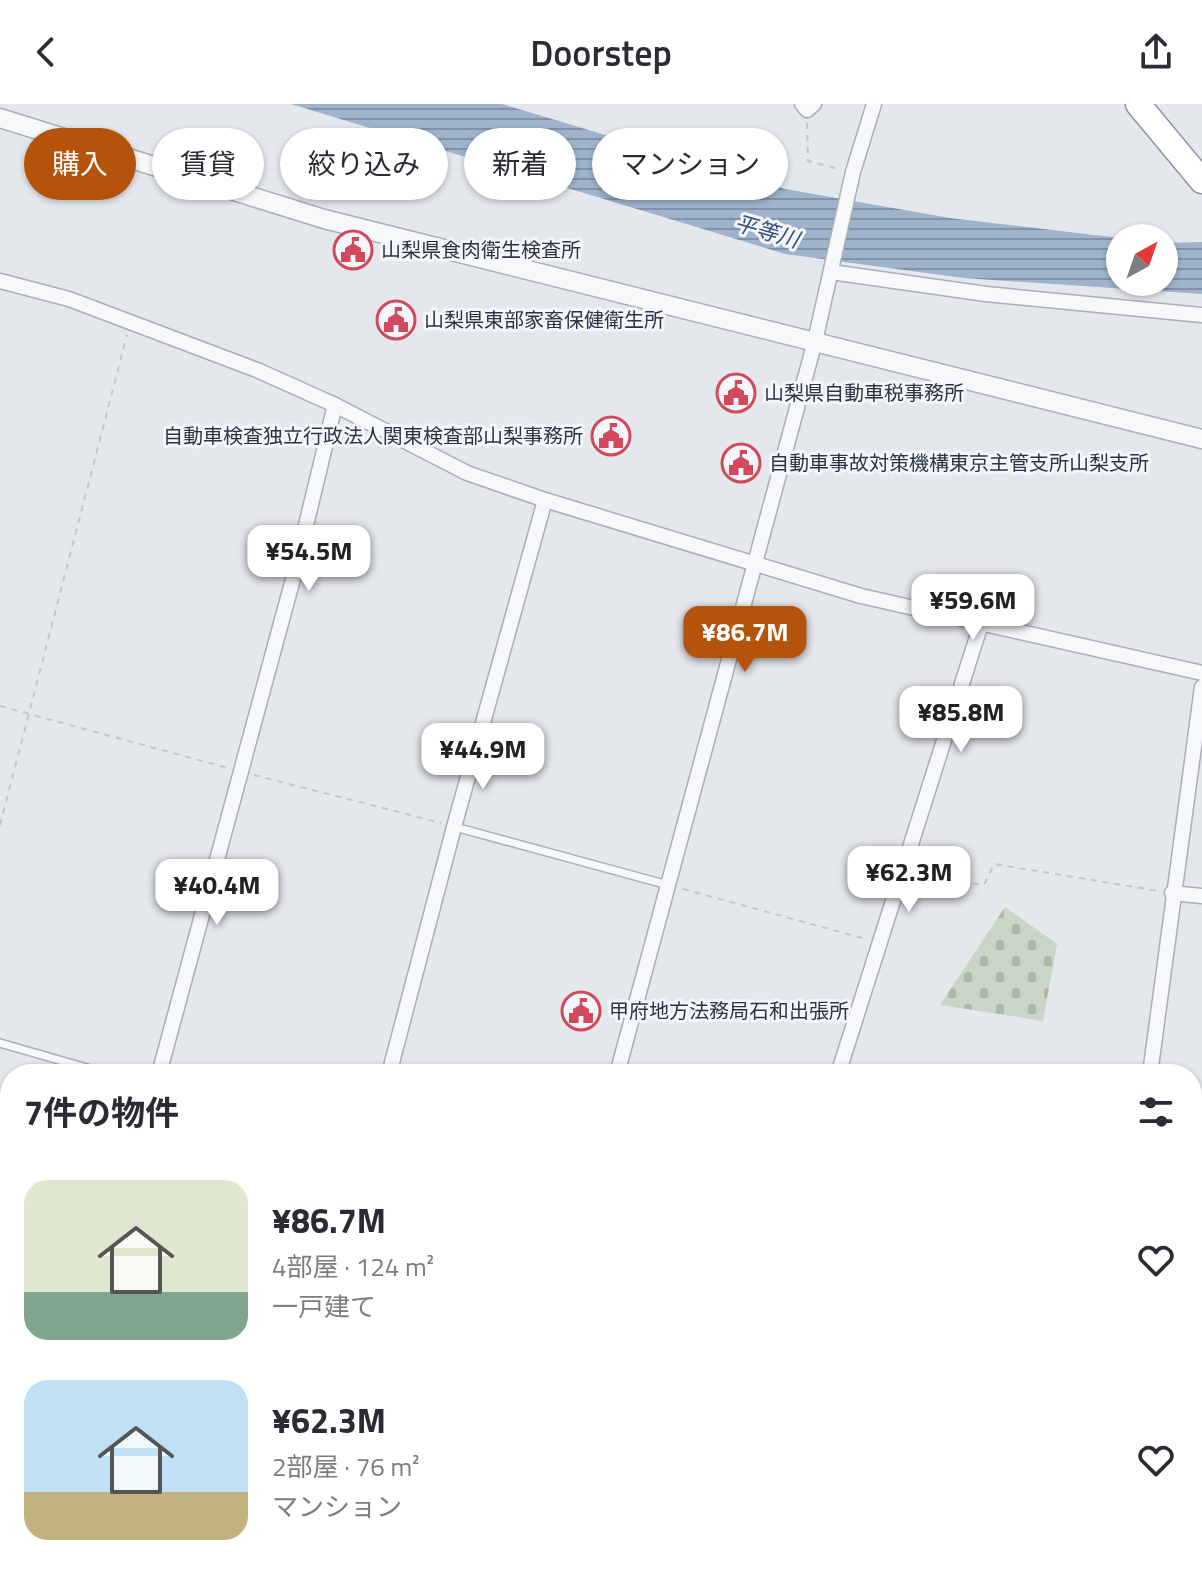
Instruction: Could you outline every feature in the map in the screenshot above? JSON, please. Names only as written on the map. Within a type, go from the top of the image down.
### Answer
[{"type":"highway","points":[[1138,104],[1202,181]]},
{"type":"highway","points":[[1160,104],[1202,156]]},
{"type":"street","points":[[620,1064],[815,341],[853,172],[874,104]]},
{"type":"street","points":[[0,118],[324,219],[1202,439]]},
{"type":"street","points":[[832,269],[986,294],[1202,315]]},
{"type":"street","points":[[0,281],[69,299],[257,370],[335,405],[467,473],[545,500],[861,596],[1202,673]]},
{"type":"street","points":[[162,1064],[293,579],[335,405]]},
{"type":"street","points":[[392,1064],[545,500]]},
{"type":"street","points":[[841,1064],[981,624]]},
{"type":"street","points":[[1151,1064],[1202,687]]},
{"type":"street","points":[[1172,893],[1202,896]]},
{"type":"lane","points":[[454,827],[668,885]]},
{"type":"lane","points":[[0,1043],[73,1064]]},
{"type":"path","points":[[807,106],[808,161],[853,172]]},
{"type":"path","points":[[0,825],[130,322]]},
{"type":"path","points":[[0,706],[454,827]]},
{"type":"path","points":[[904,873],[984,885],[994,864],[1172,893]]},
{"type":"path","points":[[668,885],[879,942]]},
{"type":"green space","points":[[1005,907],[1057,944],[1043,1021],[940,1005]]},
{"type":"water","points":[[291,104],[502,104],[592,131],[592,195],[576,191],[576,128],[464,128],[464,157],[448,152],[448,128],[370,128]]},
{"type":"water","name":"平等川","points":[[788,190],[950,218],[1106,236],[1106,288],[964,278],[785,254],[607,200],[788,200]]},
{"type":"water","points":[[1202,242],[1202,294],[1178,292],[1178,243]]},
{"type":"place","name":"山梨県食肉衛生検査所","points":[[353,250]]},
{"type":"place","name":"山梨県東部家畜保健衛生所","points":[[396,320]]},
{"type":"place","name":"山梨県自動車税事務所","points":[[736,393]]},
{"type":"place","name":"自動車検査独立行政法人関東検査部山梨事務所","points":[[611,436]]},
{"type":"place","name":"自動車事故対策機構東京主管支所山梨支所","points":[[741,463]]},
{"type":"place","name":"甲府地方法務局石和出張所","points":[[581,1011]]}]
